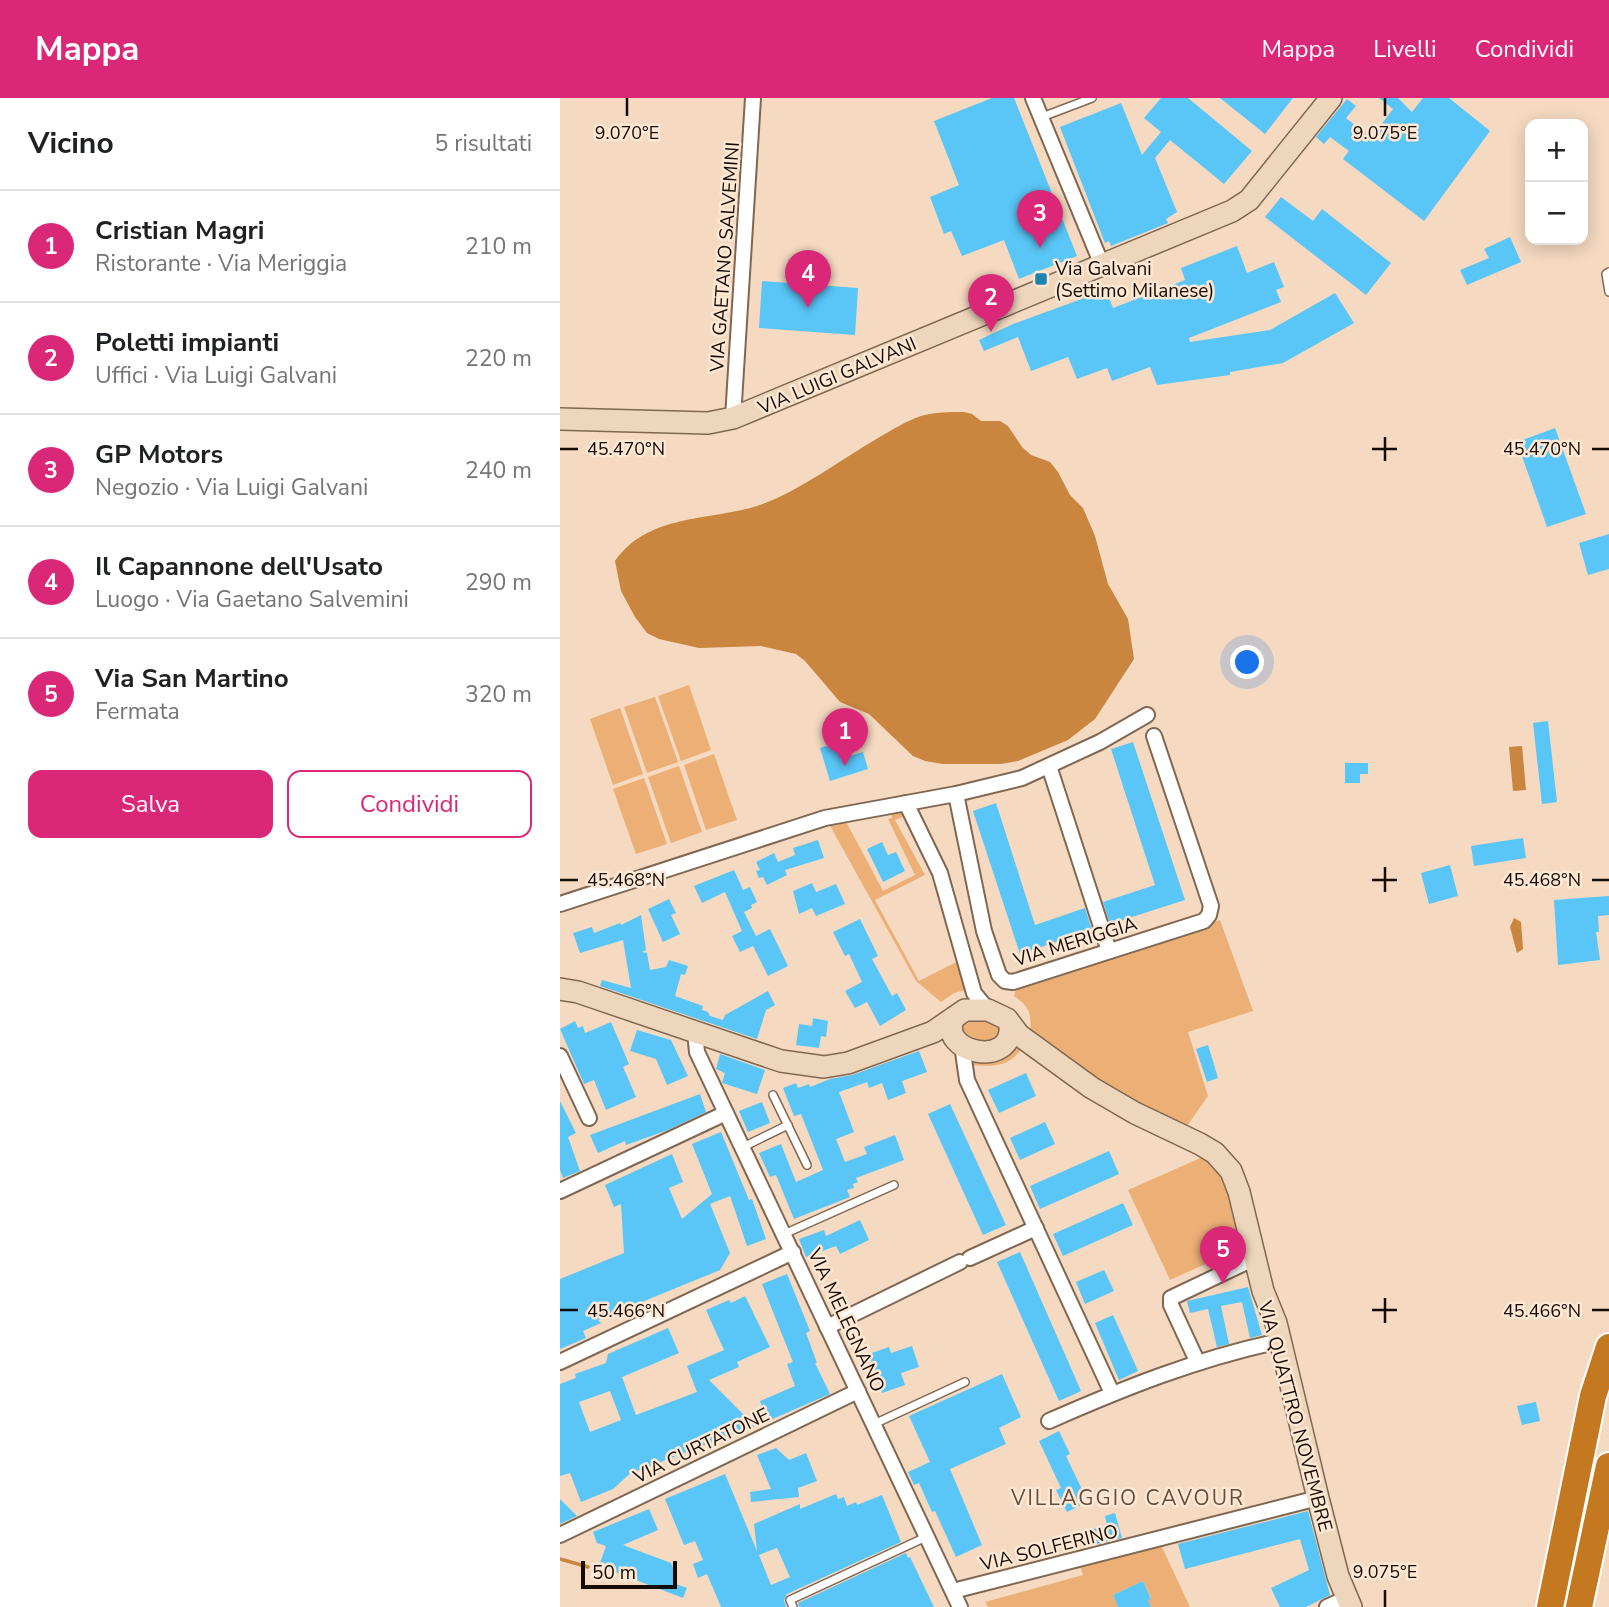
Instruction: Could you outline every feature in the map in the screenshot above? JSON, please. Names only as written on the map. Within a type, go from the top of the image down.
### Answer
[{"type":"highway","points":[[1550,1607],[1593,1396],[1609,1347]]},
{"type":"highway","points":[[1579,1607],[1609,1466]]},
{"type":"street","name":"VIA GAETANO SALVEMINI","points":[[733,418],[753,98]]},
{"type":"street","points":[[1033,98],[1102,265]]},
{"type":"street","name":"VIA LUIGI GALVANI","points":[[560,419],[708,423],[733,418],[1102,265],[1242,206],[1331,98]]},
{"type":"street","points":[[560,904],[825,818],[1008,783],[1100,742],[1147,715]]},
{"type":"street","name":"VIA MERIGGIA","points":[[956,794],[985,930],[999,975],[1005,981],[1013,982],[1204,921],[1209,915],[1211,906],[1154,736]]},
{"type":"street","points":[[1049,766],[1109,951]]},
{"type":"street","points":[[906,803],[940,873],[967,1080],[1035,1228],[1118,1391]]},
{"type":"street","points":[[560,989],[579,992],[781,1061],[824,1068],[960,1031],[988,1010],[1000,1014],[1008,1034]]},
{"type":"street","name":"VIA QUATTRO NOVEMBRE","points":[[960,1031],[995,1050],[1008,1034],[1031,1044],[1092,1087],[1135,1112],[1200,1143],[1231,1171],[1280,1341],[1342,1604]]},
{"type":"street","name":"VIA MELEGNANO","points":[[695,1032],[697,1052],[960,1607]]},
{"type":"street","points":[[560,1056],[589,1118]]},
{"type":"street","points":[[560,1191],[726,1113]]},
{"type":"street","points":[[827,1327],[1035,1228]]},
{"type":"street","points":[[560,1362],[793,1252]]},
{"type":"street","points":[[1197,1362],[1171,1305],[1171,1298],[1255,1258]]},
{"type":"street","points":[[1049,1421],[1118,1391],[1197,1362],[1280,1341]]},
{"type":"street","name":"VIA CURTATONE","points":[[560,1535],[858,1391]]},
{"type":"street","name":"VIA SOLFERINO","points":[[953,1591],[1318,1498]]},
{"type":"lane","points":[[1041,117],[1092,98]]},
{"type":"lane","points":[[1609,272],[1605,274],[1609,292]]},
{"type":"lane","points":[[773,1096],[807,1165]]},
{"type":"lane","points":[[743,1147],[788,1125]]},
{"type":"lane","name":"VIA MELEGNANO","points":[[784,1234],[894,1185]]},
{"type":"lane","name":"VIA MELEGNANO","points":[[874,1424],[965,1382]]},
{"type":"lane","points":[[793,1607],[790,1600],[927,1536]]},
{"type":"shaded area","points":[[964,412],[981,421],[1000,421],[1008,426],[1022,447],[1031,455],[1050,462],[1058,472],[1070,495],[1083,508],[1095,536],[1108,584],[1128,619],[1134,659],[1095,719],[1068,740],[1018,761],[1001,764],[943,764],[925,761],[913,756],[869,714],[840,702],[796,654],[761,646],[699,648],[659,639],[647,633],[635,617],[621,591],[615,561],[644,535],[680,521],[757,506],[802,485],[910,420],[931,414]]},
{"type":"shaded area","points":[[689,685],[711,750],[681,761],[658,696]]},
{"type":"shaded area","points":[[655,697],[678,762],[647,773],[624,707]]},
{"type":"shaded area","points":[[620,708],[643,774],[613,785],[590,719]]},
{"type":"shaded area","points":[[1522,746],[1526,790],[1513,791],[1509,747]]},
{"type":"shaded area","points":[[714,754],[737,820],[706,830],[684,765]]},
{"type":"shaded area","points":[[679,766],[702,832],[671,843],[648,777]]},
{"type":"shaded area","points":[[644,778],[667,844],[636,854],[613,789]]},
{"type":"shaded area","points":[[891,808],[902,811],[905,816],[895,820],[925,875],[875,900],[919,981],[958,961],[969,989],[954,993],[941,1002],[916,981],[828,822],[844,818],[883,891],[915,875],[888,819],[892,818]]},
{"type":"shaded area","points":[[1514,918],[1521,922],[1523,949],[1517,953],[1510,927]]},
{"type":"shaded area","points":[[1220,920],[1253,1011],[1188,1032],[1208,1096],[1187,1126],[1107,1084],[1031,1035],[1027,1009],[1014,996],[1017,985]]},
{"type":"shaded area","points":[[974,1020],[990,1022],[999,1029],[998,1036],[989,1040],[970,1037],[962,1031],[962,1026]]},
{"type":"shaded area","points":[[1022,1047],[1018,1054],[1007,1062],[987,1066],[972,1065],[977,1060]]},
{"type":"shaded area","points":[[1205,1156],[1222,1171],[1245,1246],[1170,1280],[1128,1190]]},
{"type":"shaded area","points":[[1161,1545],[1190,1607],[1151,1607],[1148,1600],[1151,1598],[1143,1581],[1113,1595],[1118,1607],[988,1607],[985,1602],[1083,1575],[1080,1566]]},
{"type":"building","points":[[992,98],[1014,98],[1077,256],[1019,279],[1004,240],[962,256],[951,231],[944,234],[930,197],[959,185],[934,121]]},
{"type":"building","points":[[1161,98],[1188,98],[1252,151],[1224,184],[1170,140],[1155,158],[1177,212],[1166,219],[1168,223],[1111,246],[1109,241],[1105,243],[1060,127],[1121,103],[1142,155],[1161,132],[1144,118]]},
{"type":"building","points":[[1220,98],[1293,98],[1265,134]]},
{"type":"building","points":[[1379,98],[1398,98],[1412,112],[1423,98],[1449,98],[1490,131],[1424,221],[1343,159],[1349,151],[1330,137],[1324,144],[1316,137],[1347,99],[1356,106],[1346,118],[1371,138],[1393,109]]},
{"type":"building","points":[[1281,197],[1313,221],[1322,209],[1391,263],[1366,295],[1265,217]]},
{"type":"building","points":[[1510,237],[1521,262],[1467,285],[1460,270],[1489,258],[1484,249]]},
{"type":"building","points":[[1237,246],[1247,273],[1274,262],[1284,287],[1276,290],[1281,302],[1189,338],[1190,342],[1270,330],[1335,293],[1354,323],[1283,363],[1230,372],[1230,375],[1157,385],[1150,367],[1112,381],[1107,368],[1077,379],[1068,357],[1031,371],[1018,337],[984,351],[979,340],[1013,324],[1106,290],[1113,308],[1185,280],[1181,268]]},
{"type":"building","points":[[762,281],[858,288],[855,335],[759,328]]},
{"type":"building","points":[[1555,428],[1586,514],[1547,527],[1517,442]]},
{"type":"building","points":[[1609,534],[1609,569],[1588,575],[1579,543]]},
{"type":"building","points":[[1548,721],[1557,802],[1542,804],[1533,723]]},
{"type":"building","points":[[845,740],[850,756],[863,752],[868,769],[830,781],[820,748]]},
{"type":"building","points":[[1133,742],[1185,900],[1110,924],[1103,902],[1155,885],[1111,749]]},
{"type":"building","points":[[1345,763],[1368,763],[1368,774],[1360,774],[1360,783],[1345,783]]},
{"type":"building","points":[[996,803],[1035,925],[1085,908],[1092,930],[1020,954],[973,811]]},
{"type":"building","points":[[1523,838],[1526,858],[1474,866],[1471,846]]},
{"type":"building","points":[[818,840],[824,858],[785,870],[787,875],[767,885],[763,877],[759,878],[756,871],[760,870],[756,862],[774,853],[778,862],[795,855],[793,848]]},
{"type":"building","points":[[882,842],[888,855],[896,852],[905,871],[883,882],[867,849]]},
{"type":"building","points":[[1450,865],[1458,896],[1429,904],[1421,873]]},
{"type":"building","points":[[734,870],[743,890],[750,887],[757,902],[744,912],[756,936],[770,929],[788,966],[768,976],[753,946],[740,952],[732,936],[742,931],[725,892],[702,903],[694,886]]},
{"type":"building","points":[[812,883],[816,892],[836,884],[845,904],[816,916],[812,908],[799,914],[793,891]]},
{"type":"building","points":[[1609,896],[1609,915],[1598,916],[1599,932],[1596,932],[1600,960],[1558,965],[1554,900]]},
{"type":"building","points":[[669,899],[676,913],[671,915],[680,934],[663,942],[648,909]]},
{"type":"building","points":[[641,915],[646,950],[642,952],[647,953],[650,970],[666,967],[669,960],[688,966],[685,975],[681,974],[675,996],[703,1006],[702,1010],[710,1016],[723,1020],[725,1015],[768,991],[775,1005],[766,1010],[757,1039],[600,986],[602,980],[631,988],[623,940],[580,953],[573,933],[592,927],[594,933],[620,923],[621,925]]},
{"type":"building","points":[[860,919],[878,956],[872,959],[892,996],[897,993],[906,1010],[880,1026],[867,1002],[855,1008],[845,991],[862,982],[849,954],[845,956],[833,932]]},
{"type":"building","points":[[813,1018],[828,1021],[826,1037],[821,1036],[819,1048],[796,1045],[799,1024],[812,1026]]},
{"type":"building","points":[[575,1021],[578,1028],[583,1026],[585,1033],[611,1022],[629,1064],[623,1067],[636,1097],[606,1110],[594,1080],[584,1084],[560,1029]]},
{"type":"building","points":[[637,1030],[671,1040],[688,1076],[667,1085],[656,1059],[630,1051]]},
{"type":"building","points":[[1208,1045],[1218,1078],[1207,1082],[1196,1049]]},
{"type":"building","points":[[919,1051],[927,1072],[902,1081],[906,1093],[888,1100],[882,1083],[869,1088],[867,1082],[839,1092],[854,1132],[836,1139],[845,1162],[867,1154],[864,1147],[895,1135],[904,1160],[856,1178],[858,1182],[853,1184],[854,1188],[847,1190],[850,1197],[794,1219],[776,1175],[770,1177],[759,1153],[781,1144],[796,1182],[823,1170],[801,1114],[794,1116],[783,1088],[796,1083],[798,1088],[809,1084],[810,1087]]},
{"type":"building","points":[[720,1054],[765,1070],[757,1094],[722,1083],[725,1073],[716,1069]]},
{"type":"building","points":[[1026,1073],[1036,1096],[999,1113],[988,1090]]},
{"type":"building","points":[[700,1094],[706,1112],[668,1130],[626,1145],[625,1141],[598,1153],[590,1135]]},
{"type":"building","points":[[560,1101],[576,1133],[568,1137],[580,1171],[563,1178],[560,1170]]},
{"type":"building","points":[[762,1102],[770,1123],[748,1132],[739,1111]]},
{"type":"building","points":[[950,1104],[1006,1225],[983,1235],[928,1114]]},
{"type":"building","points":[[1045,1122],[1055,1144],[1020,1160],[1010,1138]]},
{"type":"building","points":[[721,1132],[749,1200],[752,1199],[766,1239],[747,1246],[730,1196],[710,1204],[730,1253],[720,1270],[598,1320],[601,1323],[583,1331],[586,1338],[560,1349],[560,1279],[624,1253],[621,1204],[614,1207],[605,1185],[672,1154],[683,1182],[669,1188],[682,1219],[712,1194],[692,1144]]},
{"type":"building","points":[[1109,1151],[1119,1174],[1040,1209],[1030,1186]]},
{"type":"building","points":[[1123,1203],[1133,1225],[1063,1256],[1053,1234]]},
{"type":"building","points":[[860,1220],[869,1240],[840,1254],[836,1246],[806,1257],[799,1239],[824,1230],[826,1236]]},
{"type":"building","points":[[1020,1252],[1081,1391],[1059,1401],[997,1262]]},
{"type":"building","points":[[1104,1270],[1114,1291],[1085,1304],[1076,1282]]},
{"type":"building","points":[[787,1274],[810,1331],[806,1333],[815,1363],[830,1394],[768,1421],[760,1401],[795,1386],[787,1364],[793,1362],[762,1284]]},
{"type":"building","points":[[1248,1287],[1262,1335],[1250,1338],[1242,1302],[1221,1306],[1229,1344],[1217,1347],[1208,1309],[1190,1313],[1187,1301]]},
{"type":"building","points":[[745,1296],[770,1347],[737,1362],[739,1367],[709,1380],[755,1426],[637,1471],[635,1469],[613,1489],[581,1502],[570,1473],[560,1476],[560,1384],[576,1378],[575,1374],[606,1363],[608,1354],[668,1328],[679,1353],[622,1377],[636,1415],[697,1392],[687,1366],[724,1350],[706,1310],[729,1300],[731,1303]],"holes":[[[610,1391],[621,1420],[590,1432],[579,1402]]]},
{"type":"building","points":[[1113,1315],[1138,1371],[1119,1380],[1095,1323]]},
{"type":"building","points":[[912,1346],[919,1367],[901,1373],[905,1385],[882,1393],[869,1354],[889,1347],[891,1353]]},
{"type":"building","points":[[1002,1374],[1021,1417],[999,1428],[1006,1444],[950,1469],[982,1545],[956,1557],[935,1511],[932,1512],[919,1483],[914,1485],[908,1472],[930,1462],[909,1416]]},
{"type":"building","points":[[1536,1402],[1540,1421],[1522,1425],[1517,1406]]},
{"type":"building","points":[[1059,1431],[1070,1454],[1066,1456],[1088,1502],[1067,1512],[1056,1490],[1061,1488],[1039,1441]]},
{"type":"building","points":[[776,1448],[789,1460],[806,1453],[817,1481],[798,1488],[799,1497],[751,1502],[750,1492],[771,1489],[757,1455]]},
{"type":"building","points":[[725,1474],[757,1551],[754,1524],[800,1504],[800,1509],[836,1494],[838,1499],[844,1497],[847,1506],[882,1495],[901,1542],[787,1594],[784,1600],[786,1607],[721,1607],[707,1574],[698,1578],[693,1564],[703,1560],[695,1541],[684,1545],[665,1499]],"holes":[[[777,1548],[790,1577],[771,1585],[759,1555]]]},
{"type":"building","points":[[560,1499],[577,1516],[560,1524]]},
{"type":"building","points":[[649,1509],[658,1530],[623,1545],[671,1563],[676,1576],[673,1583],[687,1588],[683,1598],[599,1566],[606,1546],[597,1543],[593,1532]]},
{"type":"building","points":[[1308,1511],[1330,1595],[1306,1607],[1280,1607],[1271,1588],[1309,1570],[1300,1539],[1185,1569],[1178,1544]]},
{"type":"building","points":[[1115,1513],[1122,1538],[1097,1544],[1093,1529],[1107,1526],[1105,1516]]},
{"type":"building","points":[[906,1553],[934,1607],[799,1607],[798,1603]]},
{"type":"building","points":[[1143,1581],[1151,1599],[1148,1600],[1151,1607],[1118,1607],[1113,1595]]},
{"type":"waterway","points":[[560,1559],[588,1567]]},
{"type":"place","name":"GP Motors","points":[[1040,248]]},
{"type":"place","name":"Via Galvani (Settimo Milanese)","points":[[1041,279]]},
{"type":"place","name":"Il Capannone dell'Usato","points":[[808,308]]},
{"type":"place","name":"Poletti impianti","points":[[991,332]]},
{"type":"place","name":"Cristian Magri","points":[[845,766]]},
{"type":"place","name":"Via San Martino","points":[[1223,1284]]},
{"type":"district","name":"VILLAGGIO CAVOUR","points":[[1128,1498]]}]
